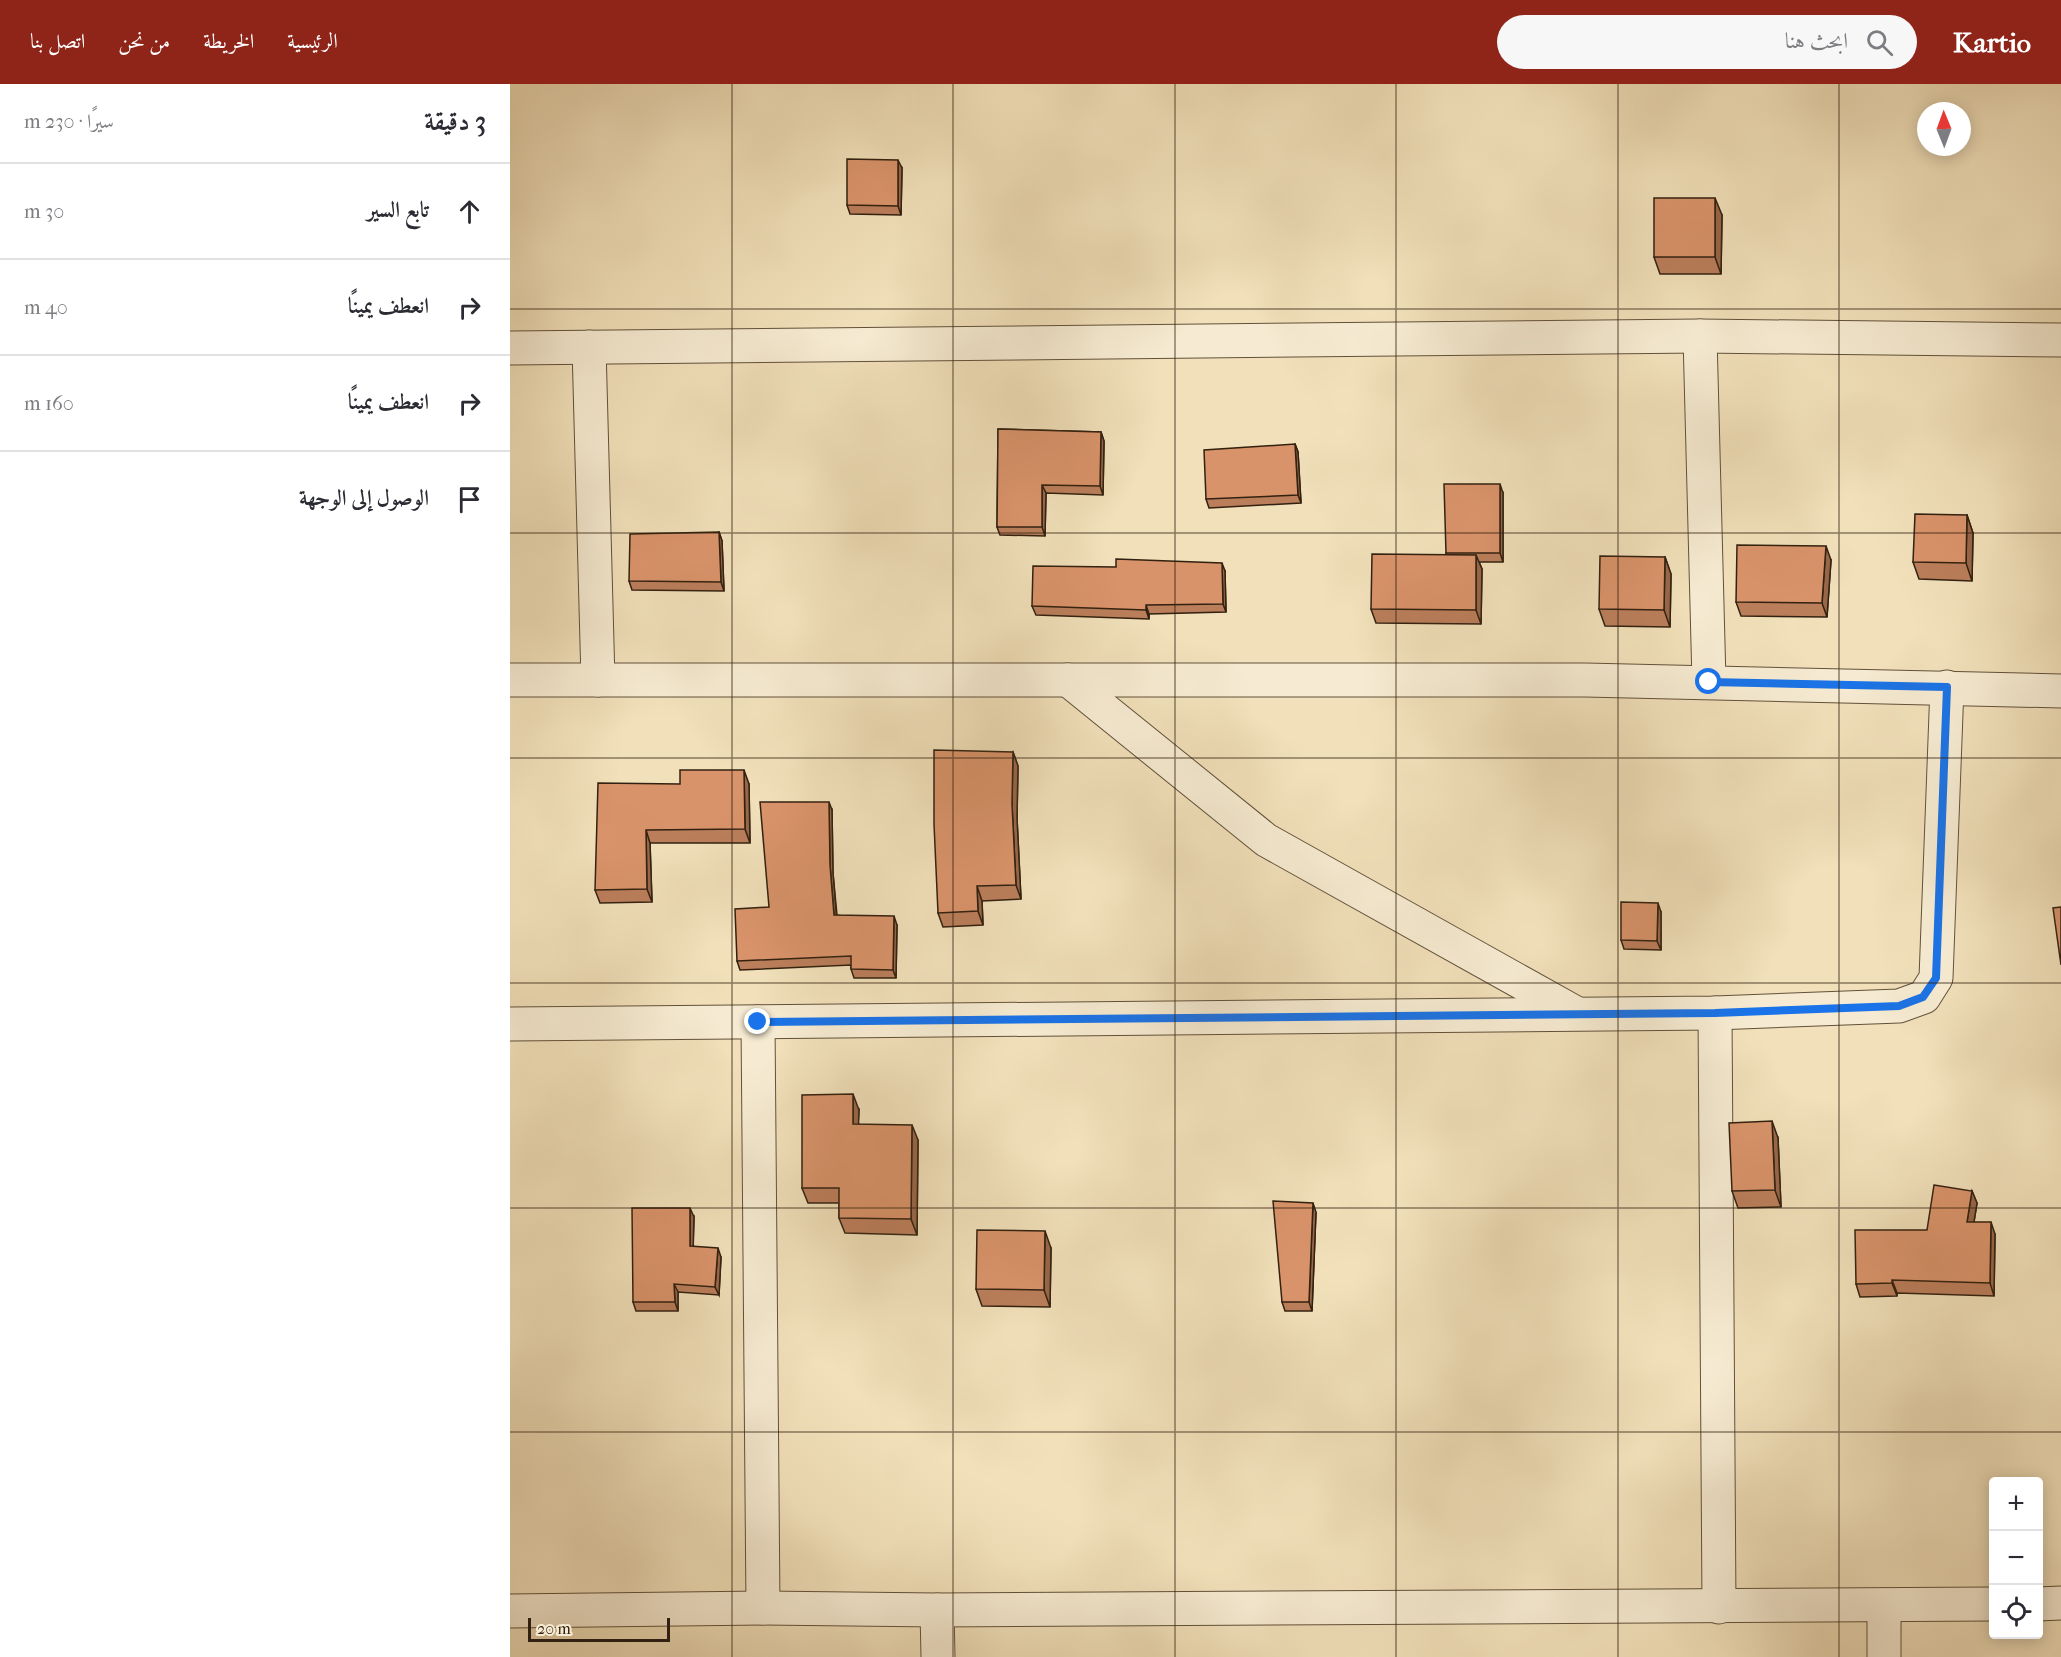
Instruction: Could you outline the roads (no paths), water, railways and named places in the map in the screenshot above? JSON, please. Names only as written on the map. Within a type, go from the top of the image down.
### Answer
[{"type":"street","points":[[1700,336],[1709,682]]},
{"type":"street","points":[[510,348],[1700,336],[2061,340]]},
{"type":"street","points":[[589,347],[598,680]]},
{"type":"street","points":[[510,680],[1585,680],[2061,691]]},
{"type":"street","points":[[1068,680],[1266,840],[1577,1014]]},
{"type":"street","points":[[510,1024],[1715,1013],[1899,1006],[1923,997],[1936,978],[1947,687]]},
{"type":"street","points":[[1715,1013],[1719,1606]]},
{"type":"street","points":[[758,1022],[763,1608]]},
{"type":"street","points":[[2043,1604],[2061,1603]]},
{"type":"street","points":[[510,1611],[763,1608],[937,1610],[1989,1604]]},
{"type":"street","points":[[1884,1605],[1884,1657]]},
{"type":"street","points":[[937,1610],[938,1657]]}]
